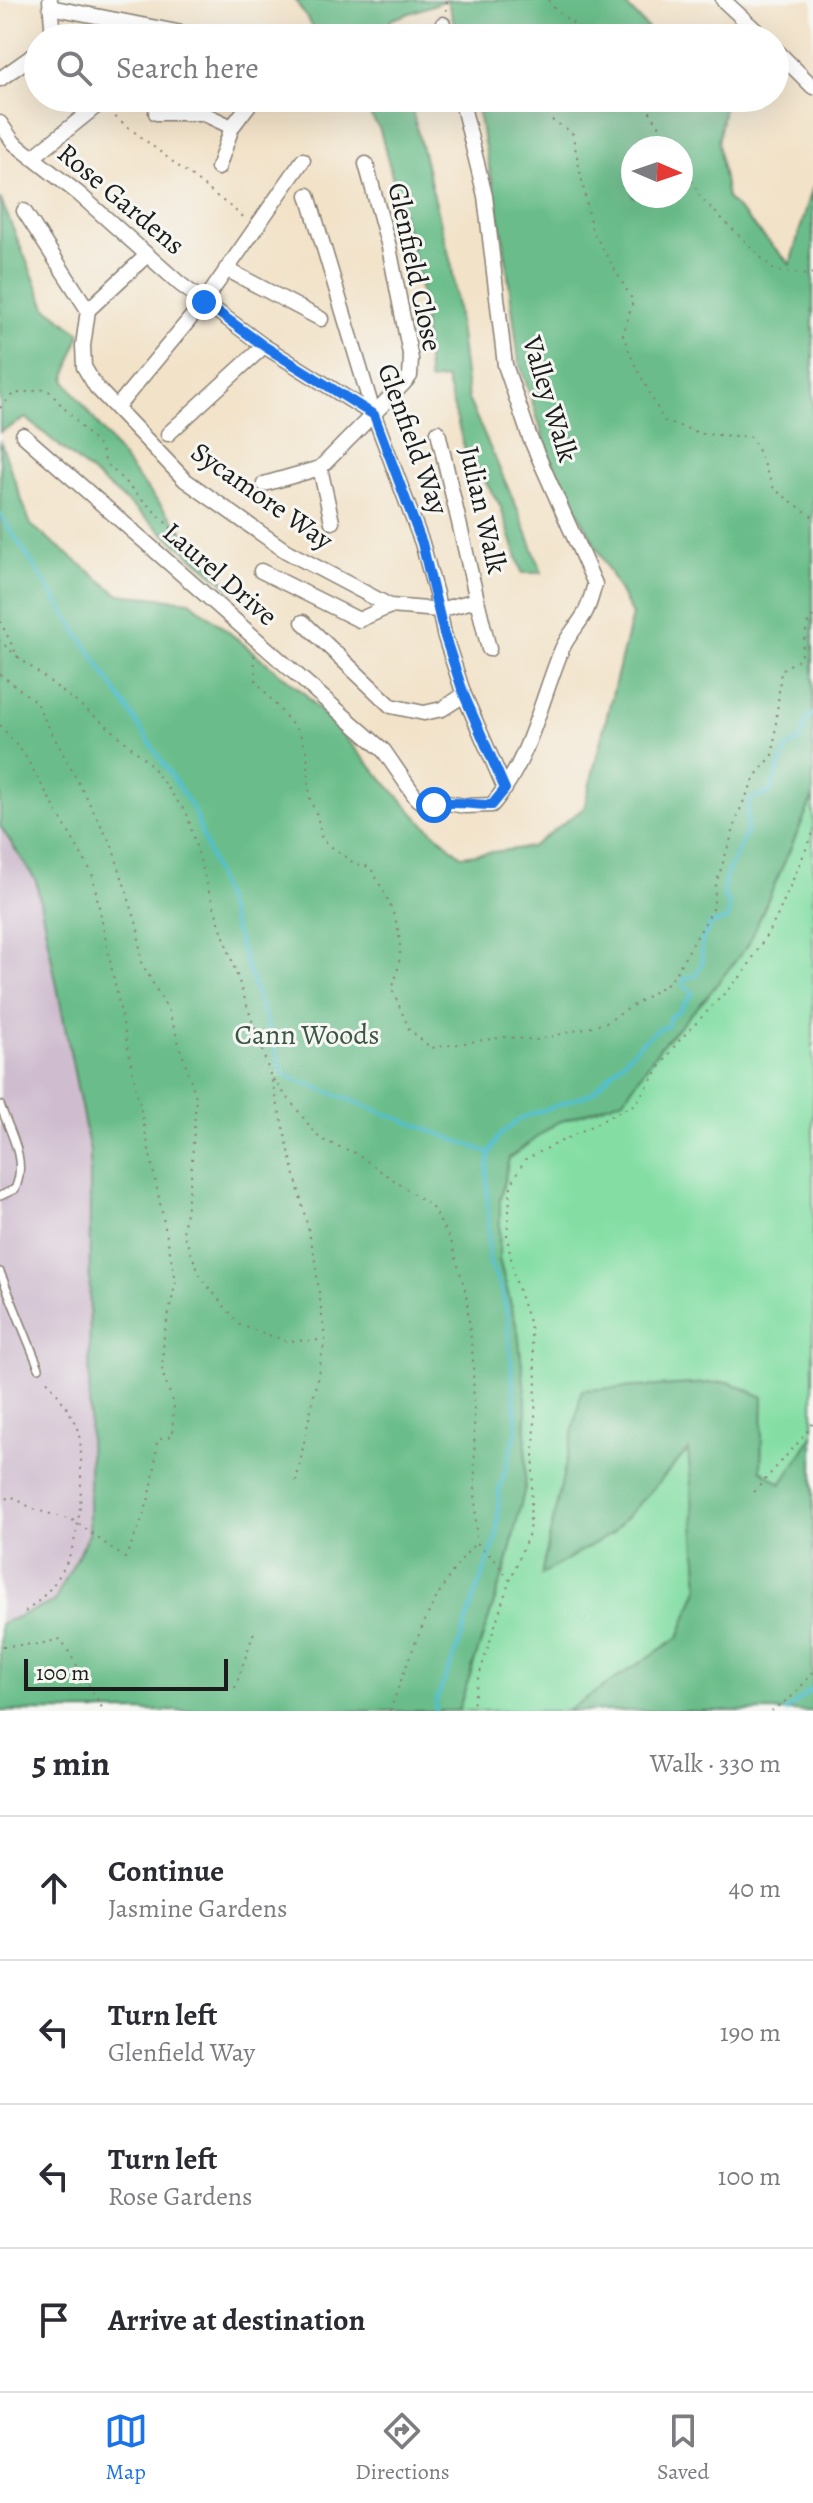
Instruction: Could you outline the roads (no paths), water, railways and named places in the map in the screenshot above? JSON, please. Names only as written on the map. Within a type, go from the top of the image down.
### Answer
[{"type":"street","points":[[723,0],[749,24]]},
{"type":"street","points":[[52,24],[50,4],[143,24]]},
{"type":"street","points":[[0,79],[24,62]]},
{"type":"street","points":[[789,63],[813,87]]},
{"type":"street","points":[[32,158],[89,112]]},
{"type":"street","points":[[218,168],[232,127],[243,112]]},
{"type":"street","name":"Valley Walk","points":[[464,112],[485,196],[505,365],[530,438],[595,584],[586,612],[567,638],[535,728],[505,789]]},
{"type":"street","points":[[156,113],[202,113],[232,127]]},
{"type":"street","name":"Rose Gardens","points":[[0,124],[14,143],[79,194],[146,256],[204,302],[264,346],[374,415]]},
{"type":"street","points":[[116,408],[204,302],[303,160]]},
{"type":"street","name":"Glenfield Close","points":[[320,468],[410,376],[411,359],[389,247],[366,164]]},
{"type":"street","name":"Glenfield Way","points":[[308,195],[374,415],[422,543],[444,634],[464,695],[505,789]]},
{"type":"street","points":[[24,211],[88,310],[146,256]]},
{"type":"street","points":[[226,269],[321,319]]},
{"type":"street","name":"Sycamore Way","points":[[88,310],[83,346],[84,367],[96,387],[185,480],[286,551],[390,606],[439,610]]},
{"type":"street","points":[[168,434],[264,346]]},
{"type":"street","name":"Julian Walk","points":[[438,432],[489,649]]},
{"type":"street","name":"Laurel Drive","points":[[23,435],[384,751],[417,799],[425,804],[492,805],[505,789]]},
{"type":"street","points":[[264,484],[320,468],[332,522]]},
{"type":"street","points":[[261,571],[359,620],[390,606]]},
{"type":"street","name":"Julian Walk","points":[[439,610],[477,600]]},
{"type":"street","points":[[303,622],[391,706],[424,713],[442,709],[464,695]]},
{"type":"lane","points":[[0,1105],[20,1158],[21,1175],[15,1189],[0,1196]]},
{"type":"lane","points":[[0,1272],[3,1290],[39,1368]]},
{"type":"waterway","points":[[0,514],[194,810],[284,1075],[490,1153]]},
{"type":"waterway","points":[[435,1711],[436,1700],[497,1538],[499,1491],[517,1430],[507,1314],[502,1290],[489,1262],[487,1172],[490,1153],[499,1136],[521,1118],[592,1093],[640,1044],[657,1030],[668,1026],[669,1018],[693,993],[683,984],[685,978],[695,976],[702,964],[702,941],[711,924],[728,919],[729,902],[724,899],[725,878],[747,832],[748,802],[770,793],[787,748],[801,740],[806,721],[813,714]]},
{"type":"waterway","points":[[786,1711],[813,1688]]},
{"type":"park label","name":"Cann Woods","points":[[307,1035]]}]
